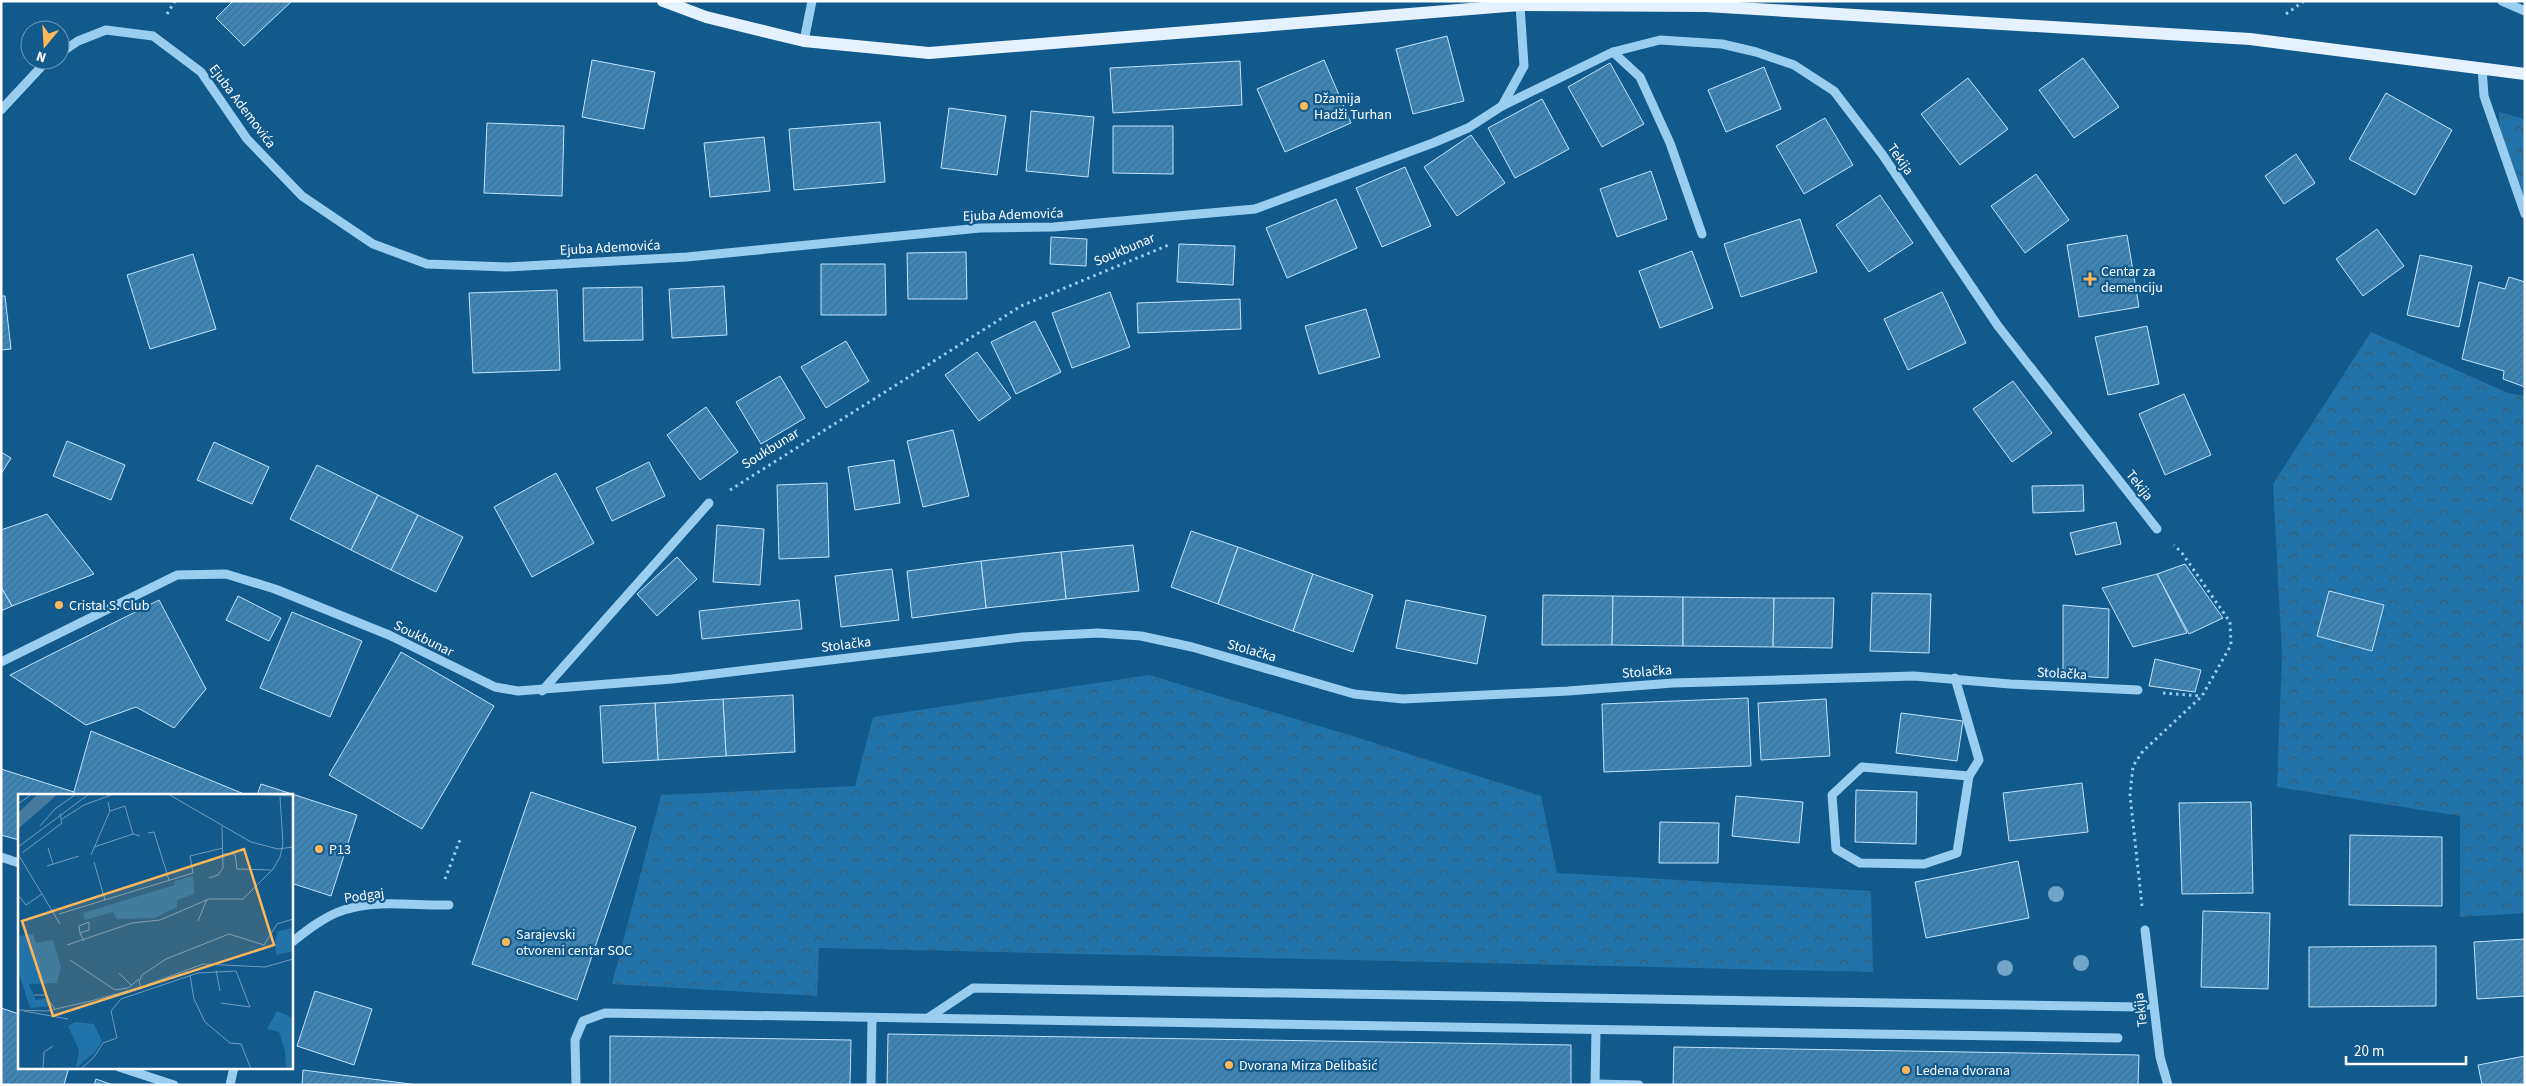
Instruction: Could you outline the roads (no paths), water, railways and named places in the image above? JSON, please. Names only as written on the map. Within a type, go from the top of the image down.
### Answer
[{"type":"main road","points":[[663,1],[706,17],[804,41],[929,54],[1520,5],[1706,4],[2250,39],[2525,74]]},
{"type":"street","points":[[804,41],[812,1]]},
{"type":"street","points":[[2502,1],[2525,11]]},
{"type":"street","points":[[1502,106],[1524,66],[1520,5]]},
{"type":"street","name":"Ejuba Ademovića","points":[[70,46],[78,41],[106,30],[153,36],[202,72],[247,139],[302,196],[373,244],[427,264],[507,267],[687,257],[980,228],[1054,227],[1255,209],[1433,143],[1468,128],[1502,106]]},
{"type":"street","name":"Tekija","points":[[1502,106],[1613,52],[1660,40],[1722,44],[1756,52],[1794,65],[1834,92],[1882,154],[1998,326],[2157,529]]},
{"type":"street","points":[[1613,52],[1640,77],[1670,143],[1702,234]]},
{"type":"street","points":[[2482,68],[2484,96],[2525,214]]},
{"type":"street","points":[[1,110],[38,70]]},
{"type":"street","points":[[542,691],[709,503]]},
{"type":"street","name":"Soukbunar","points":[[1,662],[177,576],[226,574],[275,589],[389,635],[495,687],[518,691],[542,691]]},
{"type":"street","name":"Stolačka","points":[[542,691],[672,679],[1022,637],[1098,633],[1141,636],[1192,648],[1354,694],[1403,699],[1568,692],[1673,683],[1842,676],[1914,676],[2138,690]]},
{"type":"street","points":[[1955,678],[1979,760],[1969,776],[1957,853],[1924,864],[1860,863],[1836,849],[1832,795],[1862,767],[1969,776]]},
{"type":"street","points":[[1,857],[18,863]]},
{"type":"street","name":"Podgaj","points":[[292,942],[315,924],[344,910],[383,904],[449,905]]},
{"type":"street","name":"Tekija","points":[[2145,930],[2160,1057],[2168,1085]]},
{"type":"street","points":[[928,1018],[973,988],[2128,1007],[2153,1004]]},
{"type":"street","points":[[576,1085],[575,1040],[583,1021],[605,1013],[2118,1038]]},
{"type":"street","points":[[871,1085],[872,1018]]},
{"type":"street","points":[[1596,1030],[1595,1084],[1639,1085]]},
{"type":"street","points":[[122,1068],[174,1085]]},
{"type":"street","points":[[230,1085],[234,1068]]},
{"type":"place","name":"Džamija Hadži Turhan","points":[[1304,106]]},
{"type":"place","name":"Centar za demenciju","points":[[2090,279]]},
{"type":"place","name":"Cristal S. Club","points":[[59,605]]},
{"type":"place","name":"P13","points":[[319,849]]},
{"type":"place","name":"Sarajevski otvoreni centar SOC","points":[[506,942]]},
{"type":"place","name":"Dvorana Mirza Delibašić","points":[[1229,1065]]},
{"type":"place","name":"Ledena dvorana","points":[[1906,1070]]}]
